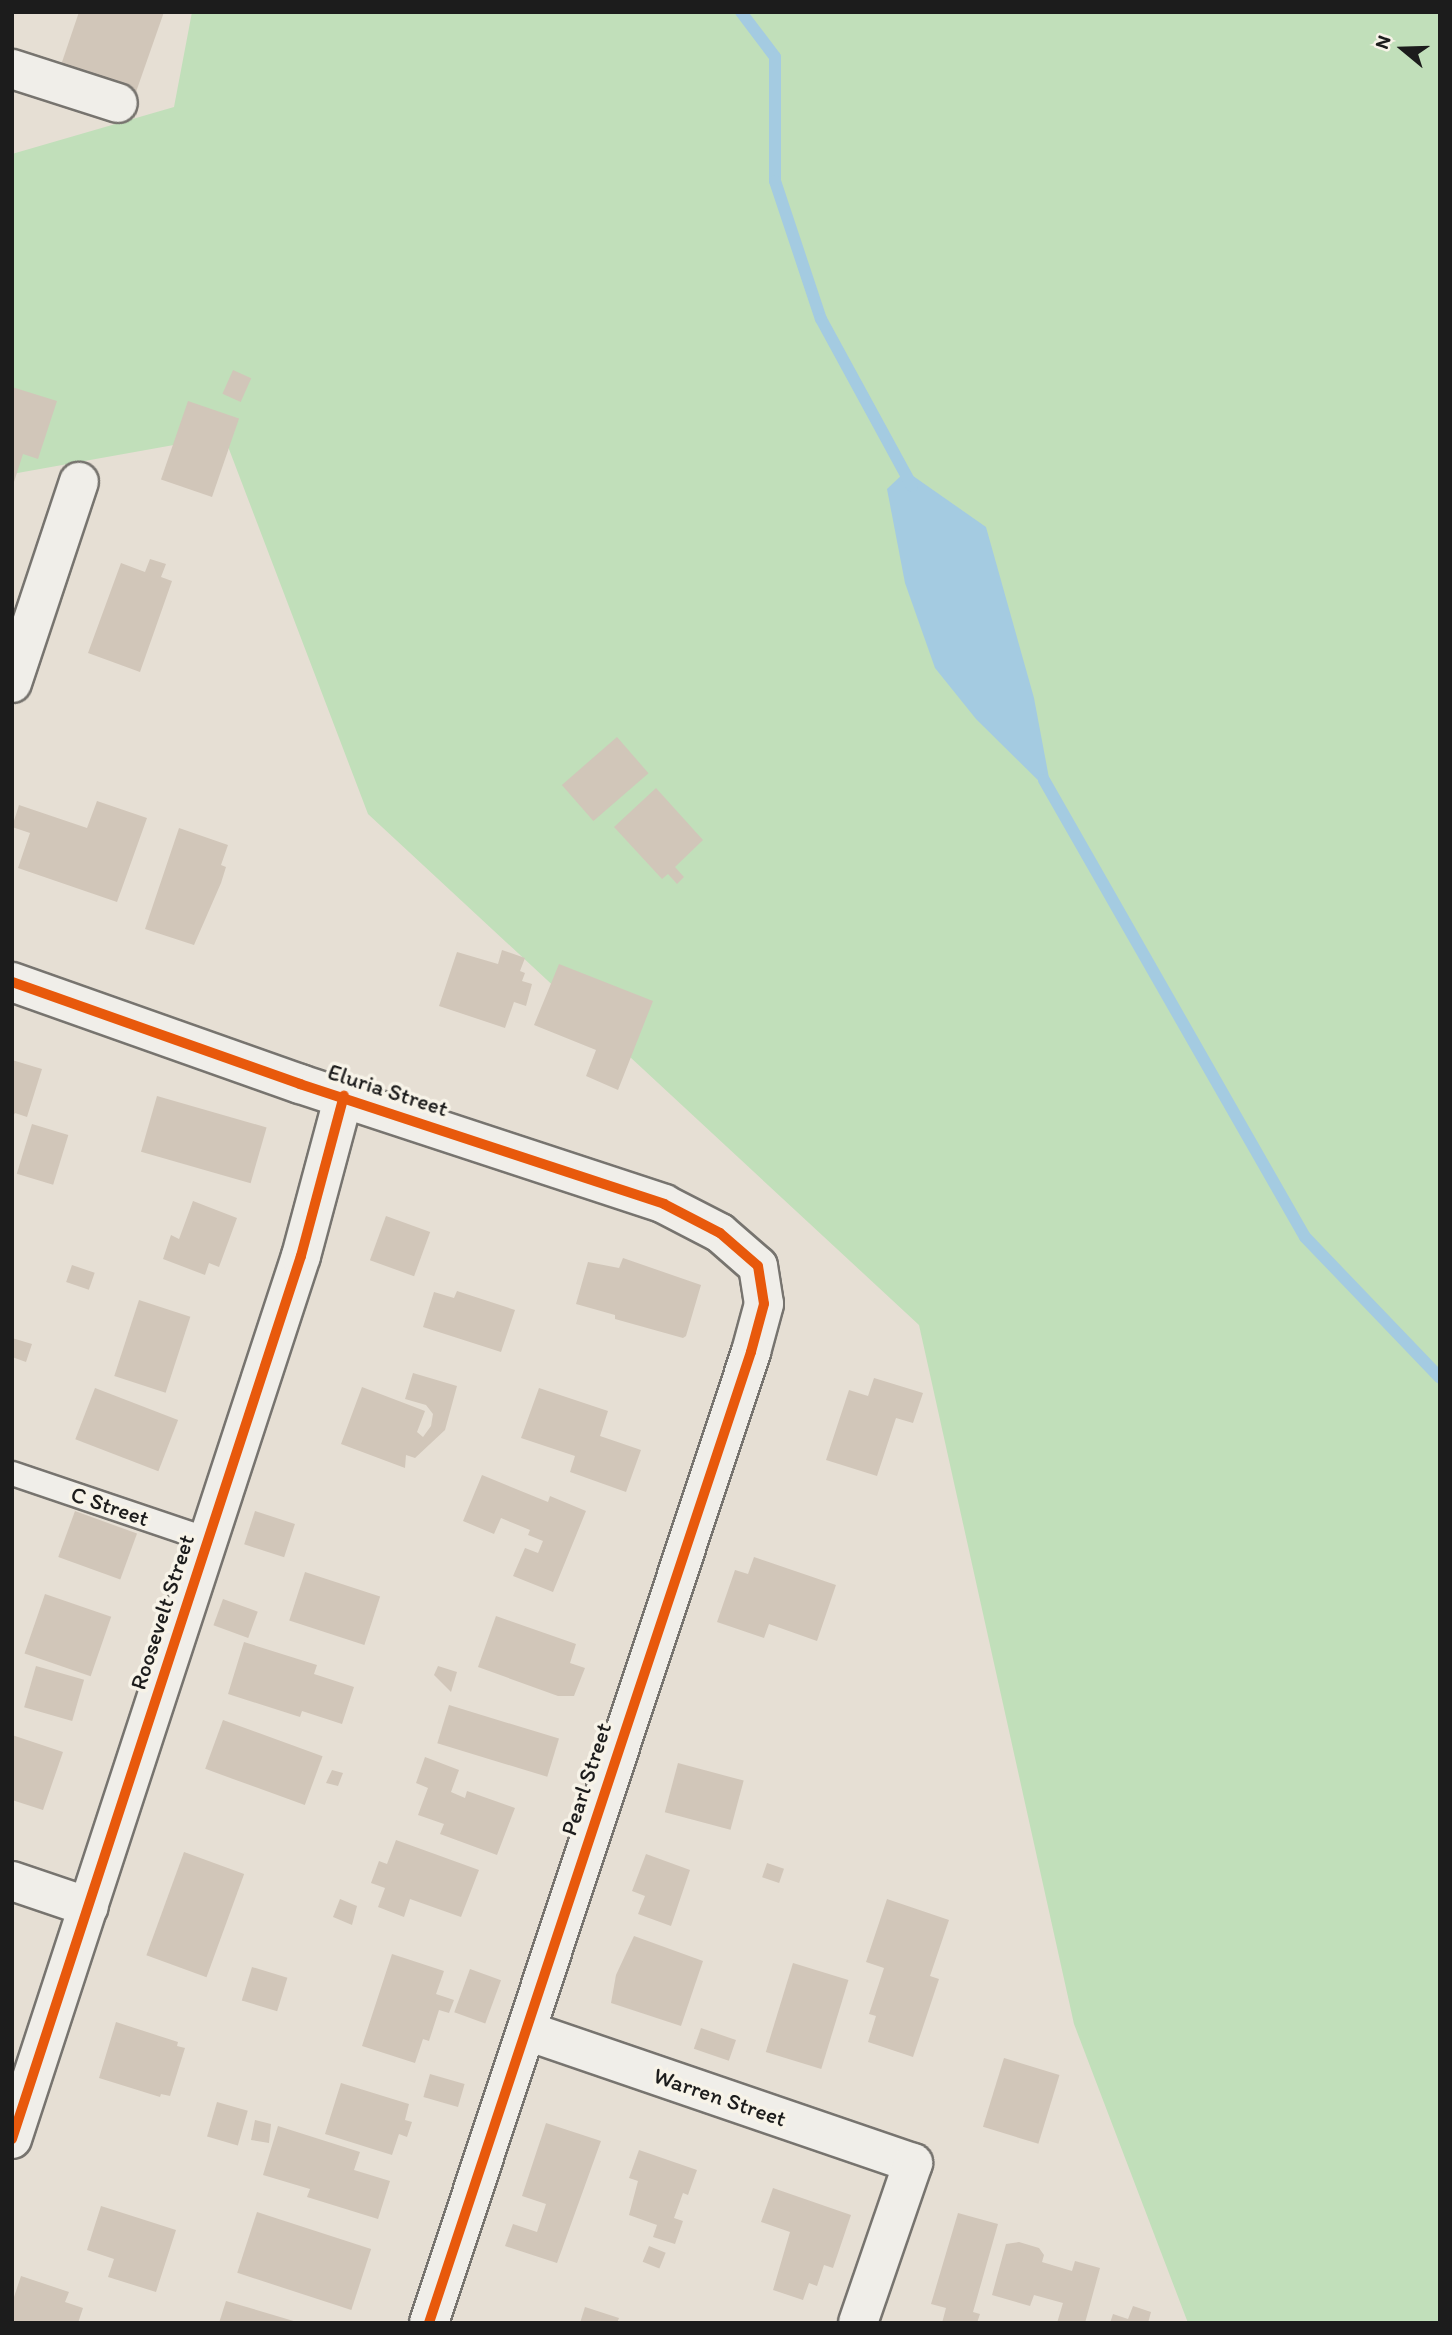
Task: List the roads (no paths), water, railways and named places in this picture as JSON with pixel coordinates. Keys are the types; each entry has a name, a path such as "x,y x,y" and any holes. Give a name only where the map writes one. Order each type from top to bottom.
{"street":[{"path":"12,69 118,103"},
{"path":"12,683 79,482"},
{"name":"Eluria Street","path":"12,982 664,1204 720,1233 744,1252"},
{"name":"Roosevelt Street","path":"12,2139 300,1256 344,1096"},
{"name":"Pearl Street","path":"429,2323 759,1327 764,1304 763,1285 758,1266 744,1252"},
{"path":"12,1881 89,1907"},
{"name":"Warren Street","path":"527,2032 913,2163 858,2323"}],"lane":[{"name":"C Street","path":"12,1473 207,1539"}],"water":[{"path":"906,471 986,527 1034,698 1052,794 976,719 935,668 905,583 887,489"}],"waterway":[{"path":"741,12 775,57 775,181 821,319 912,486"},
{"path":"1044,780 1305,1237 1440,1378"}]}
